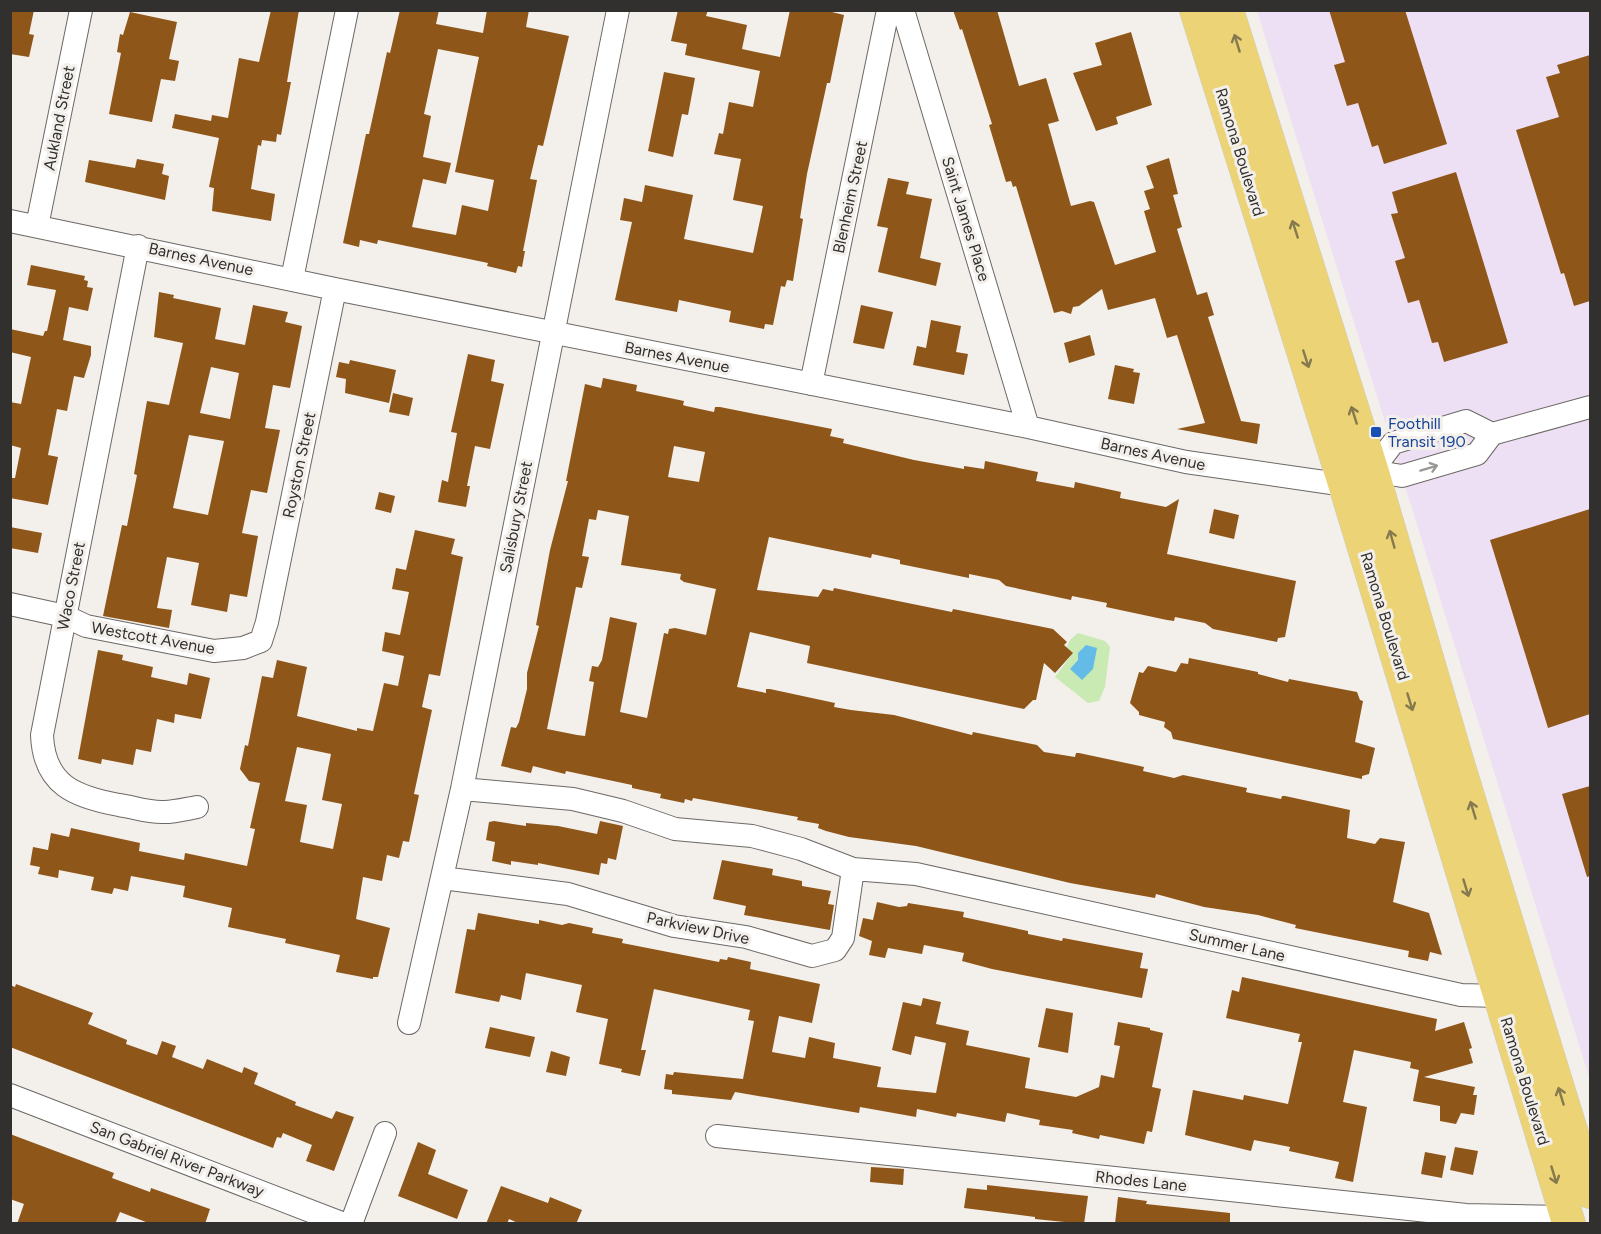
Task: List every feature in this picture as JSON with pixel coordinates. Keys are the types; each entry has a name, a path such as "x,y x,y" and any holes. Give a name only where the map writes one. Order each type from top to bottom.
{"main road":[{"name":"Ramona Boulevard","path":"1196,10 1463,778 1590,1192"},
{"name":"Ramona Boulevard","path":"1227,10 1359,478 1499,996 1568,1220"}],"street":[{"name":"Aukland Street","path":"37,226 81,10"},
{"path":"292,279 347,10"},
{"name":"Salisbury Street","path":"409,1023 462,789 618,10"},
{"name":"Blenheim Street","path":"811,384 888,10"},
{"name":"Saint James Place","path":"903,10 1028,427"},
{"name":"Barnes Avenue","path":"10,221 335,289 1028,427 1186,462 1359,478 1402,476 1477,454 1492,434"},
{"name":"Waco Street","path":"138,246 42,735 43,755 52,773 67,789 90,799 163,813 197,807"},
{"name":"Royston Street","path":"261,640 267,622 335,289"},
{"path":"1359,478 1393,443 1466,421 1492,434 1590,407"},
{"name":"Westcott Avenue","path":"10,604 65,615 86,626 214,651 243,648 261,640"},
{"path":"462,789 573,799 623,811 675,829 752,836 801,849 853,869"},
{"name":"Summer Lane","path":"853,869 916,874 1461,995 1499,996"},
{"name":"Parkview Drive","path":"442,878 568,894 674,926 746,937 812,956 835,950 843,938 853,869"},
{"name":"San Gabriel River Parkway","path":"10,1095 344,1224"},
{"path":"351,1224 385,1133"},
{"name":"Rhodes Lane","path":"717,1136 1466,1219 1568,1220"}],"shaded area":[{"path":"1257,11 1590,11 1590,1080"}],"green space":[{"path":"1078,633 1105,641 1110,647 1105,687 1099,701 1088,703 1055,677 1073,653 1067,647 1070,640"}],"water":[{"path":"1086,645 1097,648 1093,669 1082,680 1070,669 1078,660 1078,653"}],"building":[{"path":"10,10 34,10 29,34 34,35 29,57 10,54"},
{"path":"271,10 299,10 287,82 291,82 281,135 277,134 276,142 262,140 261,146 258,145 251,189 275,194 271,221 212,211 214,188 209,187 219,138 172,128 175,114 211,121 212,115 228,118 239,58 259,62"},
{"path":"400,10 439,10 436,24 483,33 487,10 529,10 526,27 569,36 543,146 538,145 530,179 537,180 522,267 518,266 516,273 487,266 488,263 378,240 377,244 360,240 359,247 343,243 366,134 369,134 387,52 390,53","holes":["438,49 479,57 455,172 494,180 488,211 462,205 456,235 412,227 423,179 446,184 451,163 423,157 431,116 424,114"]},
{"path":"678,10 708,10 706,16 747,25 742,49 780,57 790,10 824,10 844,15 807,174 800,218 803,219 793,281 787,280 785,287 781,286 773,325 765,324 764,329 729,322 731,311 679,300 677,312 615,300 632,222 620,220 624,198 642,202 645,185 693,195 684,239 753,253 763,206 733,200 741,159 714,154 719,133 723,134 729,102 753,107 760,71 685,55 687,44 671,41"},
{"path":"953,10 997,10 1019,86 1046,78 1059,121 1048,124 1071,206 1094,202 1115,265 1156,252 1144,211 1150,209 1144,191 1154,188 1146,166 1169,158 1178,194 1173,195 1182,227 1177,229 1197,295 1207,292 1214,315 1208,317 1241,421 1260,424 1257,444 1177,429 1205,423 1177,335 1167,338 1155,298 1108,310 1102,289 1079,306 1073,307 1071,314 1062,311 1054,313 1016,186 1013,187 1011,181 1006,182 989,125 992,124 962,29 960,30"},
{"path":"1329,10 1405,10 1447,144 1384,164 1378,145 1372,147 1358,103 1347,106 1334,65 1345,62"},
{"path":"130,12 177,22 169,59 179,61 175,81 161,79 152,122 109,114 121,53 117,52 120,34 123,35"},
{"path":"1131,32 1152,105 1116,117 1118,124 1096,131 1073,73 1102,65 1095,43"},
{"path":"1590,55 1590,301 1574,306 1564,273 1561,274 1516,130 1559,117 1546,77 1560,73 1557,65"},
{"path":"664,72 695,78 688,115 682,114 673,157 648,151"},
{"path":"137,159 164,164 162,174 169,176 165,200 85,182 89,160 135,168"},
{"path":"1456,172 1508,343 1444,362 1438,342 1432,343 1419,300 1408,303 1395,261 1405,258 1391,214 1398,213 1392,192"},
{"path":"888,178 909,182 906,194 932,199 920,258 941,263 936,286 878,272 888,228 877,226"},
{"path":"31,265 85,276 84,280 88,281 87,287 93,288 88,311 69,307 63,340 91,346 91,355 84,378 74,376 67,411 57,409 48,455 58,457 48,505 10,498 10,478 15,478 21,448 10,445 10,402 21,404 31,357 10,352 10,329 43,336 47,331 56,290 27,285"},
{"path":"159,292 174,295 173,298 221,308 215,339 245,345 253,305 288,312 285,322 302,326 290,388 273,385 265,428 280,430 267,493 251,490 242,533 258,536 247,597 230,594 227,612 191,605 199,563 167,557 157,608 172,610 169,628 103,616 122,525 127,526 137,475 134,474 147,401 169,405 183,343 154,337","holes":["211,367 239,373 230,419 200,413","189,435 224,441 208,515 173,508"]},
{"path":"861,305 893,312 884,349 853,343"},
{"path":"931,320 961,326 956,352 968,354 964,375 913,365 917,346 926,348"},
{"path":"1090,335 1095,355 1069,363 1064,343"},
{"path":"468,354 495,360 491,381 504,384 490,449 475,446 467,486 470,486 466,507 438,502 442,480 448,482 457,433 451,432"},
{"path":"350,360 396,370 389,403 345,393 346,379 336,377 339,362 349,364"},
{"path":"1115,365 1134,369 1133,372 1140,373 1134,404 1108,399"},
{"path":"603,378 637,385 636,391 684,401 683,405 686,406 714,412 715,407 720,407 832,429 830,436 844,439 843,443 914,460 964,469 964,466 984,469 985,461 1038,472 1036,481 1074,488 1075,482 1121,492 1120,498 1166,507 1179,499 1167,554 1296,581 1285,637 1278,638 1277,642 1213,629 1205,623 1175,617 1174,621 1167,620 1106,607 1107,603 1072,596 1071,600 1006,586 999,580 969,574 969,578 900,564 900,560 872,554 871,558 769,537 757,590 818,597 823,589 833,591 834,588 952,612 953,609 1053,629 1067,642 1064,645 1073,653 1055,673 1044,663 1036,700 1024,709 807,663 810,646 750,632 737,687 766,693 766,689 770,689 835,703 834,707 894,715 972,735 973,732 1037,745 1044,752 1075,757 1076,753 1079,753 1144,767 1143,771 1174,778 1183,775 1247,788 1246,792 1250,793 1281,799 1285,796 1350,810 1347,838 1375,844 1380,838 1405,842 1393,902 1429,913 1442,955 1430,952 1428,961 1408,957 1409,951 1295,928 1296,925 1258,915 1204,907 1156,894 1155,898 1070,883 916,846 849,837 818,828 819,824 797,820 798,817 693,798 692,801 685,799 684,803 660,798 661,794 632,788 632,785 566,771 565,774 533,766 531,773 501,766 511,727 516,728 519,722 527,689 527,673 539,626 536,625 550,550 568,481 566,481 585,384 601,388","holes":["674,446 705,452 699,482 668,477","598,510 629,516 621,565 681,574 680,579 684,582 716,589 706,635 675,628 669,629 668,634 664,633 647,718 620,712 637,623 610,617 602,660 598,667 592,666 589,681 594,682 585,736 547,729 576,587 582,588 589,557 582,556 589,519 596,520"]},
{"path":"393,393 413,398 409,416 389,412"},
{"path":"379,492 395,496 391,513 375,509"},
{"path":"1214,509 1239,515 1234,539 1209,533"},
{"path":"1590,509 1590,714 1548,728 1490,540"},
{"path":"10,527 42,533 38,553 10,548"},
{"path":"415,530 455,539 451,554 463,557 440,676 429,674 422,707 432,710 414,794 419,795 409,842 403,841 399,858 387,855 382,881 363,877 356,919 390,928 378,977 373,977 373,979 336,972 340,955 285,943 286,939 228,927 232,908 183,897 185,886 131,876 128,891 114,888 112,894 91,890 94,877 59,870 58,878 38,874 40,867 30,865 33,847 48,850 51,833 69,837 71,828 140,843 139,851 184,860 185,853 247,866 255,829 250,828 260,783 249,781 240,769 245,745 248,746 262,676 273,678 277,660 307,667 297,716 357,731 357,728 373,731 384,683 398,686 404,656 382,651 385,632 400,635 409,592 392,589 396,568 406,570","holes":["297,747 331,754 322,800 342,804 333,849 300,842 307,805 285,801"]},
{"path":"98,650 123,655 122,660 153,667 151,677 187,685 189,673 210,678 201,719 175,714 174,723 157,719 151,752 136,749 133,765 102,759 101,764 78,759"},
{"path":"1189,658 1258,672 1258,674 1288,682 1289,679 1357,692 1360,700 1363,701 1355,742 1375,748 1369,774 1362,776 1362,779 1173,739 1171,732 1164,727 1165,722 1139,715 1130,703 1139,672 1143,673 1148,666 1176,672 1181,663 1188,664"},
{"path":"1590,786 1590,876 1587,877 1562,794"},
{"path":"600,821 623,826 616,860 608,858 607,864 601,863 599,875 538,863 538,865 511,861 511,865 492,861 495,842 486,840 489,822 526,826 526,823 558,826 597,834"},
{"path":"722,860 773,869 772,875 802,881 802,886 831,891 828,904 834,905 830,930 744,915 746,906 713,899"},
{"path":"877,902 899,907 907,906 908,903 964,912 963,917 1028,931 1028,934 1143,953 1140,968 1148,969 1142,998 992,969 962,961 964,953 924,945 922,954 888,948 885,958 869,955 872,941 859,936 863,918 873,920"},
{"path":"478,913 539,924 539,920 562,925 569,923 593,928 592,933 623,939 622,943 719,962 720,959 727,960 728,957 751,962 750,969 820,984 812,1023 779,1016 772,1052 805,1058 809,1037 835,1043 833,1058 881,1067 877,1087 936,1093 946,1043 915,1036 911,1055 892,1050 903,1002 921,1006 923,998 941,1002 936,1024 969,1031 966,1045 1030,1058 1025,1088 1076,1097 1099,1087 1101,1075 1114,1078 1120,1046 1114,1045 1118,1022 1150,1028 1150,1030 1163,1033 1152,1087 1161,1089 1152,1132 1147,1131 1144,1144 1100,1135 1099,1139 1072,1133 1073,1130 1039,1125 1040,1120 1007,1113 1005,1122 957,1113 956,1117 917,1109 916,1117 860,1107 859,1113 735,1092 731,1100 672,1094 672,1090 664,1089 666,1074 673,1075 674,1072 743,1079 754,1021 748,1020 750,1010 654,989 641,1050 646,1050 640,1076 621,1072 622,1069 599,1064 608,1019 576,1012 582,985 526,973 521,1000 501,995 499,1002 455,993 467,929 475,930"},
{"path":"1242,977 1437,1019 1435,1031 1464,1022 1472,1048 1469,1049 1473,1063 1424,1077 1475,1087 1473,1095 1477,1095 1474,1115 1461,1113 1456,1124 1440,1121 1440,1106 1413,1101 1419,1070 1410,1068 1411,1062 1354,1050 1343,1102 1367,1107 1353,1182 1335,1178 1339,1162 1289,1151 1290,1147 1254,1140 1251,1151 1185,1135 1193,1090 1243,1100 1244,1095 1288,1104 1302,1042 1298,1042 1300,1034 1226,1018 1232,990 1239,992"},
{"path":"16,984 93,1013 88,1024 127,1040 126,1044 157,1055 162,1041 176,1046 172,1057 203,1069 207,1059 242,1073 244,1067 258,1073 254,1084 296,1102 295,1105 332,1119 336,1111 354,1117 334,1171 306,1161 312,1145 283,1133 281,1138 277,1137 273,1148 10,1047 10,985 15,987"},
{"path":"1046,1008 1073,1013 1068,1053 1038,1047"},
{"path":"490,1027 535,1037 530,1057 485,1048"},
{"path":"551,1051 570,1057 566,1076 546,1072"},
{"path":"10,1134 114,1173 112,1178 150,1192 151,1188 210,1209 205,1224 151,1224 120,1212 115,1224 17,1224 24,1204 10,1199"},
{"path":"418,1142 436,1150 428,1174 468,1190 457,1219 398,1196"},
{"path":"1455,1147 1478,1151 1473,1175 1450,1170"},
{"path":"1425,1152 1446,1156 1442,1178 1421,1174"},
{"path":"871,1167 904,1169 903,1185 870,1182"},
{"path":"987,1185 1088,1196 1084,1224 964,1208 967,1188 987,1190"},
{"path":"501,1186 548,1203 550,1197 582,1210 576,1224 520,1224 509,1219 507,1224 486,1224"},
{"path":"1118,1197 1147,1201 1146,1204 1230,1213 1230,1224 1115,1224"}],"place":[{"name":"Foothill Transit 190","path":"1376,432"}]}
